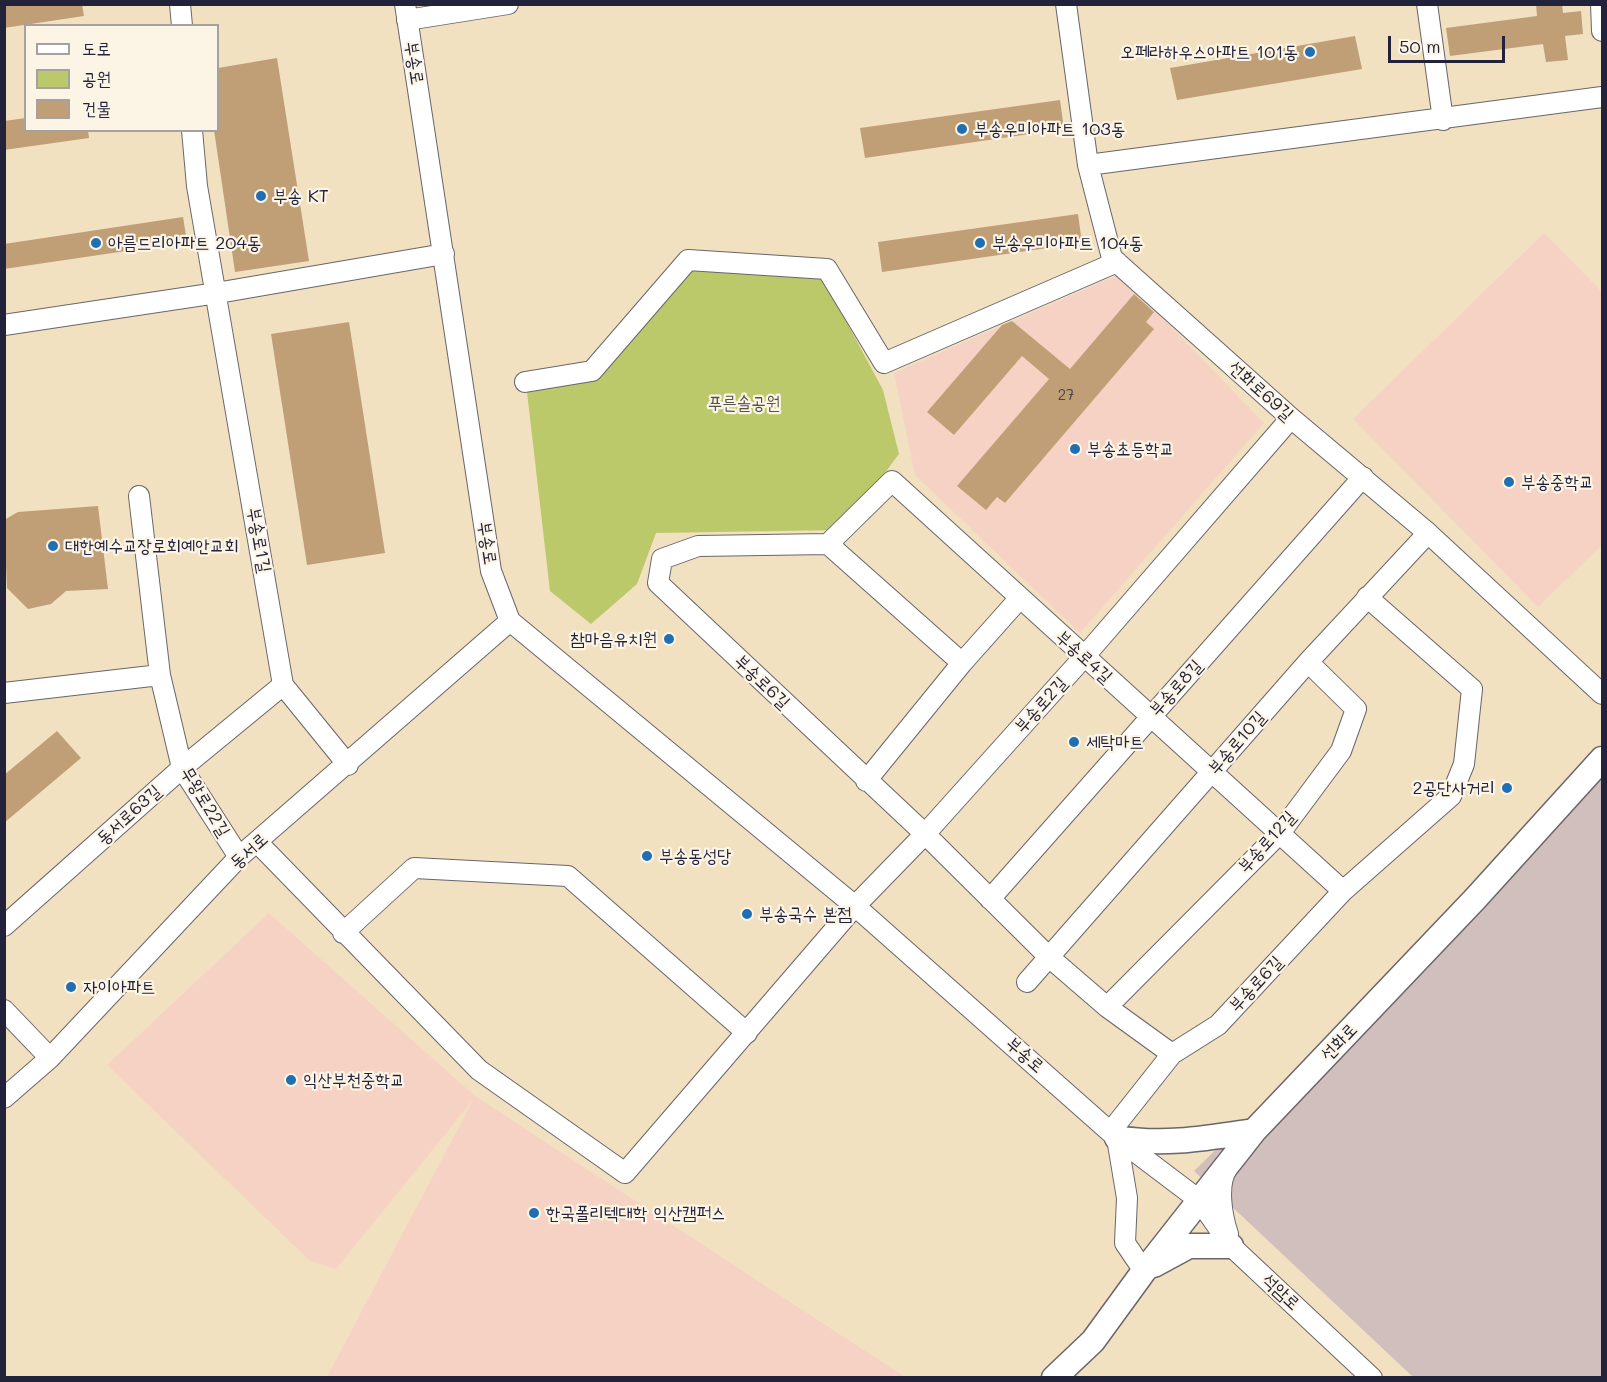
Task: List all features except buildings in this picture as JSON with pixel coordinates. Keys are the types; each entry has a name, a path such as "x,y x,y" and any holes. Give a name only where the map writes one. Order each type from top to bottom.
{"main road":[{"name":"선화로","path":"1054,1377 1094,1341 1144,1271 1254,1131 1475,899 1602,759"},
{"path":"1114,1135 1152,1143 1178,1143 1254,1131"},
{"path":"1144,1271 1189,1246 1231,1246"},
{"name":"선화로","path":"1079,1377 1094,1341"}],"street":[{"path":"180,4 182,24"},
{"name":"부송로","path":"508,4 406,12 491,570 510,621 855,906 1114,1135 1199,1200"},
{"name":"선화로69길","path":"1066,4 1088,165 1112,258 1291,418 1428,533 1602,694"},
{"path":"1427,4 1443,120"},
{"path":"1601,4 1602,31"},
{"path":"1088,165 1443,120 1602,97 1602,80"},
{"name":"부송로1길","path":"192,132 197,186 283,685 348,765"},
{"path":"4,325 217,293 444,254"},
{"path":"525,382 592,370 688,260 827,269 884,363 1117,262"},
{"name":"부송로2길","path":"855,906 925,834 1083,658 1291,418"},
{"name":"부송로8길","path":"990,899 1363,477"},
{"name":"부송로4길","path":"828,544 892,481 1083,658 1151,716 1343,891"},
{"name":"무왕로22길","path":"139,496 160,675 182,768 239,857"},
{"name":"부송로10길","path":"1027,982 1308,662 1428,533"},
{"path":"828,544 962,663"},
{"name":"부송로6길","path":"828,544 698,546 662,559 658,583 925,834 1049,957 1107,1007 1172,1054 1218,1025 1343,891 1452,796 1464,764 1472,689 1367,597"},
{"path":"866,781 962,663 1019,599"},
{"name":"동서로","path":"4,1098 50,1058 239,857 348,765 510,621"},
{"name":"부송로12길","path":"1107,1007 1280,832 1341,751 1356,709 1308,662"},
{"path":"4,693 160,675"},
{"name":"동서로63길","path":"4,926 182,768 283,685"},
{"path":"257,842 343,933 479,1070 625,1173 855,906"},
{"path":"343,933 414,868 568,876 747,1033"},
{"path":"4,1010 50,1058"},
{"path":"1144,1271 1125,1243 1127,1198 1114,1135 1172,1054"},
{"path":"1231,1246 1223,1210 1225,1172 1254,1131"},
{"name":"석암로","path":"1199,1200 1231,1246 1372,1377"}],"shaded area":[{"name":"부송중학교","path":"1544,233 1602,292 1602,545 1538,607 1353,419"},
{"name":"부송초등학교","path":"1120,274 1264,423 1080,633 915,475 894,373"},
{"path":"1602,772 1602,1377 1413,1377 1194,1171"},
{"path":"269,913 475,1096 905,1377 327,1377 473,1100 336,1269 310,1261 107,1065"}],"green space":[{"name":"푸른솔공원","path":"692,267 822,276 883,390 899,454 842,530 656,533 637,584 591,624 550,591 527,392 596,380"}],"place":[{"name":"오페라하우스아파트 101동","path":"1310,52"},
{"name":"부송우미아파트 103동","path":"962,129"},
{"name":"부송 KT","path":"261,196"},
{"name":"아름드리아파트 204동","path":"96,243"},
{"name":"부송우미아파트 104동","path":"980,243"},
{"name":"부송초등학교","path":"1075,449"},
{"name":"부송중학교","path":"1509,482"},
{"name":"대한예수교장로회예안교회","path":"53,546"},
{"name":"참마음유치원","path":"669,639"},
{"name":"세탁마트","path":"1074,742"},
{"name":"2공단사거리","path":"1507,788"},
{"name":"부송동성당","path":"647,856"},
{"name":"부송국수 본점","path":"747,914"},
{"name":"자이아파트","path":"71,987"},
{"name":"익산부천중학교","path":"291,1080"},
{"name":"한국폴리텍대학 익산캠퍼스","path":"534,1213"}]}
